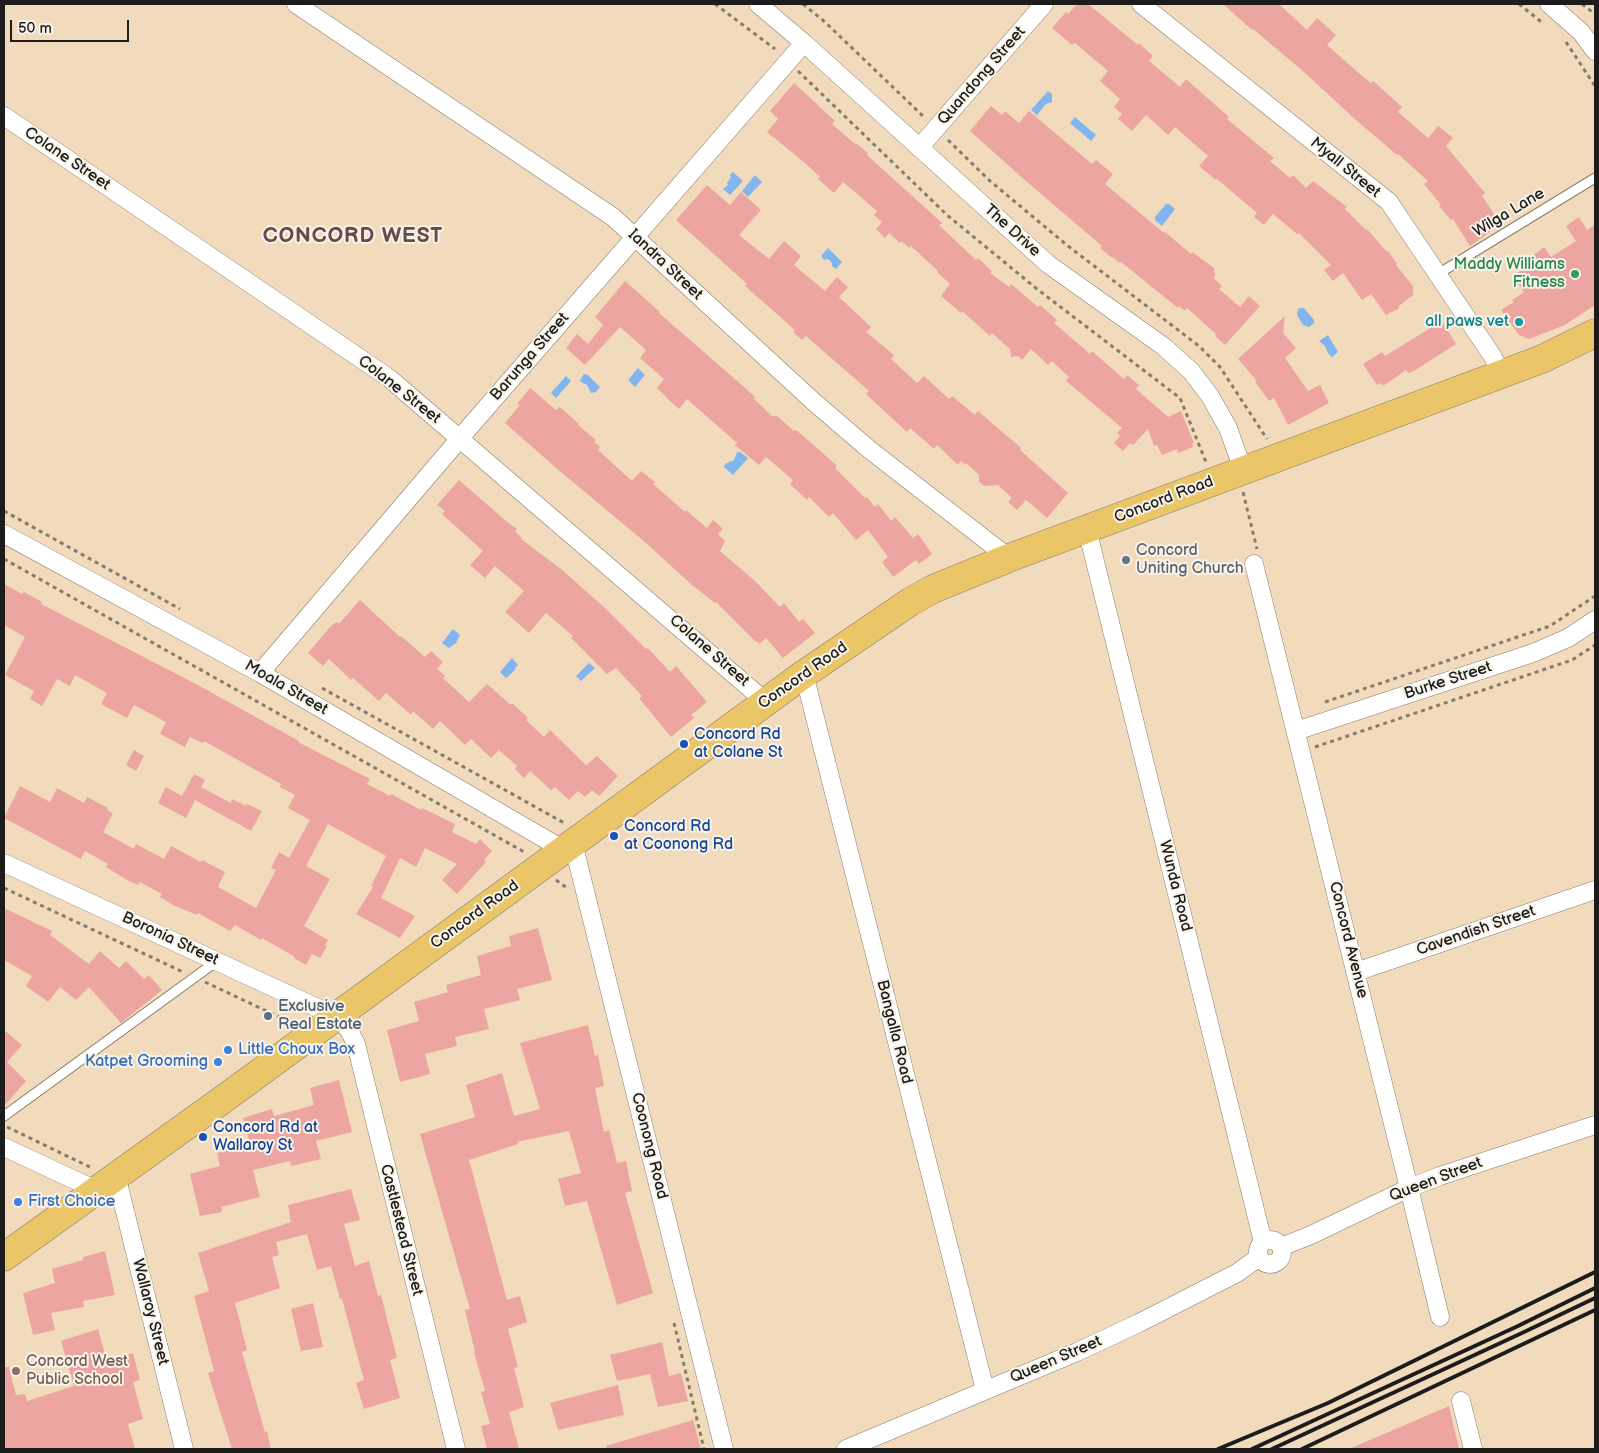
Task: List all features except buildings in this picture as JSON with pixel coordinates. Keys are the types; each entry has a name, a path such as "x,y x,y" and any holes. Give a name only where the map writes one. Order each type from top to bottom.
{"main road":[{"name":"Concord Road","path":"4,1257 101,1178 229,1095 568,839 910,602 942,586 1009,558 1087,529 1243,481 1501,374 1542,359 1595,333"}],"street":[{"name":"Iandra Street","path":"296,4 613,217 814,402 870,450 1009,558"},
{"name":"The Drive","path":"758,4 804,43 1048,264 1163,346 1191,371 1210,396 1228,428 1243,481"},
{"name":"Quandong Street","path":"919,148 1044,4"},
{"name":"Myall Street","path":"1141,4 1388,202 1493,357 1501,374"},
{"path":"1549,4 1582,32 1595,51"},
{"name":"Barunga Street","path":"260,673 634,236 804,43"},
{"name":"Colane Street","path":"4,116 389,378 766,702"},
{"name":"Wunda Road","path":"1087,529 1261,1250"},
{"name":"Moala Street","path":"4,534 568,839"},
{"name":"Concord Avenue","path":"1254,564 1440,1317"},
{"name":"Burke Street","path":"1296,731 1533,653 1568,638 1595,620"},
{"name":"Bangalla Road","path":"804,674 985,1390"},
{"name":"Coonong Road","path":"568,839 724,1449"},
{"name":"Boronia Street","path":"4,863 335,1016"},
{"name":"Cavendish Street","path":"1356,972 1595,890"},
{"name":"Castlestead Street","path":"335,1016 349,1030 356,1044 456,1449"},
{"name":"Queen Street","path":"846,1449 1077,1352 1139,1323 1236,1273 1273,1240 1281,1247 1311,1235 1409,1188 1595,1125"},
{"path":"4,1147 101,1178"},
{"name":"Wallaroy Street","path":"101,1178 122,1197 184,1449"},
{"path":"1461,1401 1473,1449"}],"lane":[{"name":"Wilga Lane","path":"1438,274 1595,178"},
{"path":"4,1116 217,961"}],"path":[{"path":"715,4 775,49"},
{"path":"803,4 825,22 928,122"},
{"path":"1519,4 1549,28"},
{"path":"1582,4 1595,14"},
{"path":"1564,40 1595,86"},
{"path":"795,68 947,215 1036,289 1180,398 1206,462"},
{"path":"947,140 990,181 1068,246 1199,346 1220,367 1268,441"},
{"path":"1243,481 1258,551 1254,564"},
{"path":"4,511 183,611"},
{"path":"4,559 526,853"},
{"path":"1319,704 1550,626 1595,596"},
{"path":"1308,750 1572,660 1595,645"},
{"path":"315,684 568,839"},
{"path":"4,888 290,1022"},
{"path":"4,1125 101,1178"}],"water":[{"path":"1048,91 1052,94 1052,102 1046,104 1037,115 1031,110"},
{"path":"1075,117 1096,135 1091,141 1070,123"},
{"path":"733,172 743,181 730,195 723,189 728,185 730,175"},
{"path":"755,175 762,182 748,197 742,191"},
{"path":"1166,204 1175,209 1162,226 1155,220 1155,217"},
{"path":"828,248 842,262 836,269 828,259 824,260 821,256"},
{"path":"1304,308 1314,320 1314,323 1309,327 1303,325 1297,315 1298,309"},
{"path":"1328,335 1338,352 1332,357 1325,346 1319,341"},
{"path":"638,368 645,375 635,387 628,380"},
{"path":"584,374 588,375 600,387 596,392 591,393 587,385 581,382 580,380"},
{"path":"566,376 571,381 556,398 551,393"},
{"path":"737,452 748,458 733,475 724,467 725,464 734,460"},
{"path":"453,629 460,635 456,643 449,648 442,643"},
{"path":"512,658 518,665 506,678 500,672"},
{"path":"589,663 595,668 581,681 576,676"}],"railway":[{"path":"1218,1449 1328,1403 1595,1272"},
{"path":"1252,1449 1518,1326 1595,1288"},
{"path":"1272,1449 1595,1298"},
{"path":"1302,1449 1595,1310"}],"place":[{"name":"Maddy Williams Fitness","path":"1575,274"},
{"name":"all paws vet","path":"1519,322"},
{"name":"Concord Uniting Church","path":"1126,560"},
{"name":"Concord Rd at Colane St","path":"684,744"},
{"name":"Concord Rd at Coonong Rd","path":"614,836"},
{"name":"Exclusive Real Estate","path":"268,1016"},
{"name":"Little Choux Box","path":"228,1050"},
{"name":"Katpet Grooming","path":"218,1062"},
{"name":"Concord Rd at Wallaroy St","path":"203,1137"},
{"name":"First Choice","path":"18,1202"},
{"name":"Concord West Public School","path":"16,1371"}],"district":[{"name":"CONCORD WEST","path":"353,237"}]}
